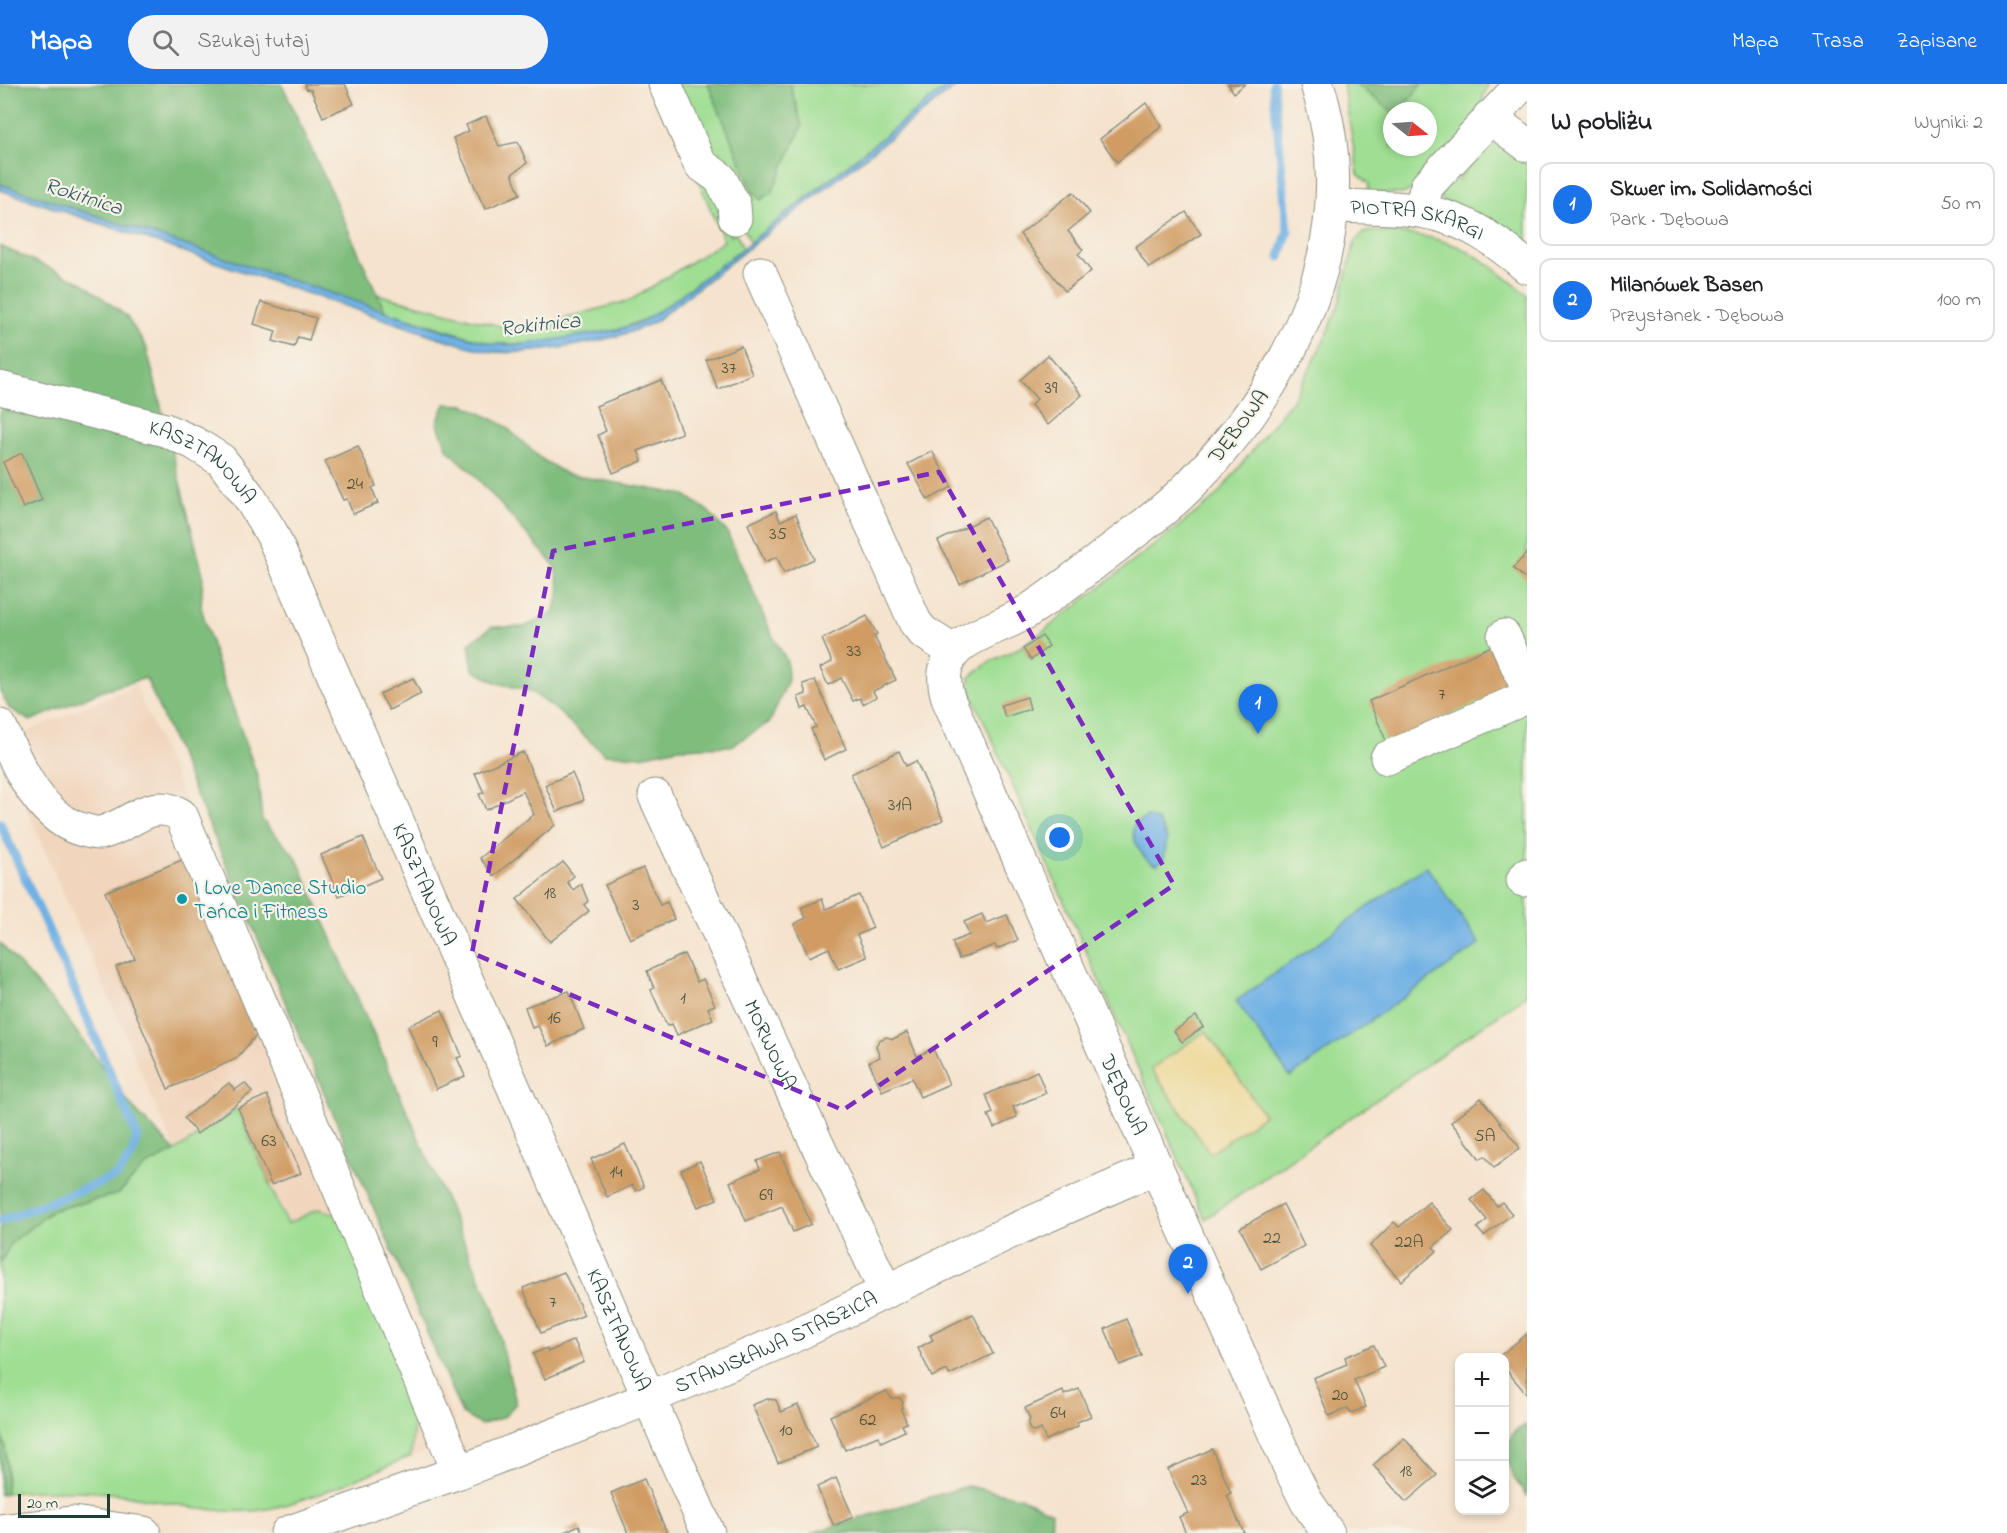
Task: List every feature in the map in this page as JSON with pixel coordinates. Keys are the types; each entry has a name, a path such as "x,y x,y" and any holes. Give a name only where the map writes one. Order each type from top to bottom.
{"street":[{"path":"664,84 700,164 720,178 734,205 735,218"},
{"name":"DĘBOWA","path":"1317,84 1329,129 1332,157 1332,206 1328,244 1318,286 1296,342 1259,400 1192,484 1165,509 1030,610 1002,626 973,637 953,651 946,663 944,680 949,701 1290,1468 1307,1502 1328,1533"},
{"path":"1420,210 1427,186 1522,84"},
{"path":"1489,117 1527,145"},
{"name":"PIOTRA SKARGI","path":"1332,206 1420,210 1449,217 1478,229 1527,267"},
{"path":"760,273 915,622 923,632 953,651"},
{"name":"KASZTANOWA","path":"0,388 165,430 220,460 248,495 277,545 708,1533"},
{"path":"1504,636 1527,687"},
{"path":"1387,758 1527,697"},
{"path":"0,726 36,793 56,819 79,830 99,834 153,809 169,808 181,815 459,1472"},
{"name":"MORWOWA","path":"655,796 886,1292"},
{"name":"STANISŁAWA STASZICA","path":"287,1533 459,1472 649,1398 789,1338 1008,1233 1155,1168"},
{"path":"2,1531 74,1523 144,1533"}],"highlighted area":[{"path":"939,472 1174,885 843,1110 472,953 553,551"}],"shaded area":[{"path":"135,685 458,1431 424,1452 391,1465 237,1110 175,1151 0,747 0,744"}],"green space":[{"path":"0,84 282,84 385,311 0,184"},
{"path":"675,84 950,84 750,242"},
{"path":"708,84 790,84 802,126 772,192 761,200 753,192"},
{"path":"1343,84 1488,84 1473,127 1418,187 1402,194 1368,192 1369,184 1358,174"},
{"path":"1356,84 1422,84 1407,102 1383,102 1383,105"},
{"path":"1493,138 1527,156 1527,249 1441,199 1438,186 1449,174 1458,181 1484,145"},
{"path":"696,175 730,210 729,236 736,233 743,248 651,317 617,330 533,344 493,344 385,311 376,294 519,331 631,300 724,241"},
{"path":"1371,231 1421,236 1456,246 1488,264 1527,295 1527,995 1205,1219 971,692 970,677 989,662 1021,647 1045,630 1215,498 1292,400 1328,332 1339,304 1355,242 1363,233"},
{"path":"0,246 83,283 126,316 146,346 203,575 201,607 217,663 258,778 262,820 296,857 493,1308 516,1403 504,1417 481,1425 462,1414 146,678 103,690 30,721 9,708 0,691"},
{"path":"445,404 465,405 504,425 540,458 566,474 685,495 708,511 727,532 772,635 787,661 788,680 770,722 731,746 679,748 641,756 604,754 554,708 530,691 497,683 473,670 469,644 491,627 524,627 554,613 560,591 555,566 471,471 448,450 437,422"},
{"path":"0,943 61,1011 133,1108 175,1151 144,1167 118,1194 53,1210 11,1243 0,1264"},
{"path":"237,1109 287,1224 318,1209 340,1215 416,1395 411,1456 310,1497 268,1509 251,1511 219,1511 94,1492 6,1493 6,1452 0,1428 0,1264 11,1243 53,1210 118,1194 144,1167 175,1151"},
{"path":"1527,1424 1527,1496 1513,1477 1509,1465 1509,1442 1514,1432"},
{"path":"0,1428 6,1452 7,1469 6,1493 0,1495"},
{"path":"967,1486 1020,1497 1052,1512 1051,1533 811,1533"}],"sand":[{"path":"1206,1031 1264,1115 1210,1153 1151,1069"}],"water":[{"path":"950,84 959,84 654,322 598,341 553,349 511,352 480,350 0,190 0,184 443,330 493,344 519,345 617,330 639,323 665,307 743,248"},
{"path":"1147,817 1158,821 1167,839 1164,858 1157,865 1147,859 1139,849 1134,836 1134,824"},
{"path":"1426,866 1480,944 1290,1077 1236,1001"}],"building":[{"path":"305,84 345,84 354,104 323,117 311,90 306,89"},
{"path":"1228,84 1245,84 1234,93"},
{"path":"1146,103 1162,126 1117,162 1100,139"},
{"path":"486,116 499,146 518,142 527,163 512,174 520,194 485,209 453,138 469,131 466,125"},
{"path":"1073,192 1090,213 1068,231 1083,250 1078,254 1091,271 1065,291 1020,234"},
{"path":"1186,212 1201,234 1149,268 1135,247"},
{"path":"261,302 316,318 309,340 298,337 294,347 273,341 276,331 254,324"},
{"path":"741,346 752,374 718,389 706,360"},
{"path":"1048,355 1082,395 1048,425 1031,405 1037,399 1020,380"},
{"path":"661,380 682,433 638,451 642,461 613,473 598,435 606,431 596,406"},
{"path":"358,446 376,486 372,488 378,503 353,514 347,499 343,500 325,461"},
{"path":"932,451 952,487 928,500 908,464"},
{"path":"22,453 42,500 23,508 3,462"},
{"path":"776,511 780,521 796,514 814,559 784,573 777,557 765,562 748,524"},
{"path":"986,517 1008,560 960,584 938,541"},
{"path":"1527,553 1527,580 1513,568"},
{"path":"867,616 877,634 874,636 896,680 873,691 876,697 863,704 860,698 853,701 841,678 828,685 820,668 832,662 822,639"},
{"path":"1042,636 1049,646 1031,660 1023,649"},
{"path":"1496,644 1515,686 1387,743 1369,701"},
{"path":"413,678 421,694 389,710 380,694"},
{"path":"815,680 846,749 824,760 811,729 816,727 807,707 802,709 798,697 806,694 803,684"},
{"path":"1027,697 1030,709 1005,717 1001,705"},
{"path":"899,751 906,766 916,761 943,820 884,847 851,774"},
{"path":"523,752 555,825 494,876 480,858 534,814 523,791 486,810 479,794 484,793 475,773"},
{"path":"572,773 584,800 557,812 545,785"},
{"path":"363,837 381,878 339,896 321,855"},
{"path":"189,857 248,1005 245,1009 256,1035 236,1059 168,1089 116,967 135,959 105,892"},
{"path":"563,862 574,876 567,882 573,890 581,884 588,901 584,905 589,911 550,942 517,899"},
{"path":"643,868 660,905 667,902 674,919 630,939 605,885"},
{"path":"859,895 873,928 857,935 867,957 838,969 829,948 809,957 794,924 806,918 801,908 822,899 826,909"},
{"path":"982,914 986,923 1007,915 1018,940 997,949 995,945 959,959 952,942 969,935 964,922"},
{"path":"684,954 697,982 703,979 715,1005 708,1008 713,1019 677,1035 672,1024 667,1026 651,990 654,988 647,971"},
{"path":"569,991 584,1029 548,1046 538,1026 532,1028 525,1007"},
{"path":"442,1010 462,1056 457,1058 465,1076 436,1089 408,1026"},
{"path":"1196,1016 1203,1027 1182,1042 1174,1031"},
{"path":"907,1032 917,1056 933,1049 949,1084 920,1097 912,1078 882,1091 869,1062 880,1057 876,1046 879,1040 887,1037 893,1039"},
{"path":"1037,1071 1046,1093 1013,1107 1017,1117 994,1128 988,1115 993,1113 986,1095"},
{"path":"229,1083 235,1090 245,1083 252,1092 197,1134 184,1118"},
{"path":"267,1095 301,1173 271,1185 238,1108"},
{"path":"1481,1098 1520,1148 1494,1168 1485,1156 1480,1159 1451,1122"},
{"path":"625,1144 644,1187 636,1191 633,1185 607,1197 591,1159"},
{"path":"780,1152 811,1224 793,1232 782,1206 746,1221 730,1182 760,1169 757,1161"},
{"path":"700,1161 717,1199 698,1207 681,1170"},
{"path":"1484,1190 1497,1206 1502,1202 1512,1214 1484,1236 1477,1228 1487,1220 1471,1200"},
{"path":"1429,1202 1453,1230 1433,1247 1437,1251 1401,1281 1370,1246 1394,1222 1399,1227"},
{"path":"1283,1204 1304,1246 1261,1269 1240,1228"},
{"path":"564,1272 584,1315 541,1333 523,1288"},
{"path":"973,1314 993,1354 949,1375 947,1370 932,1377 918,1348 933,1340 930,1335"},
{"path":"1126,1319 1142,1356 1120,1365 1105,1329"},
{"path":"1527,1334 1527,1395 1509,1373 1509,1353 1503,1353"},
{"path":"574,1340 584,1362 545,1379 533,1354 547,1348 548,1352"},
{"path":"1374,1345 1384,1367 1354,1380 1366,1407 1351,1413 1348,1408 1329,1416 1313,1378 1347,1364 1345,1357"},
{"path":"1079,1389 1091,1416 1077,1422 1078,1426 1046,1440 1041,1429 1036,1432 1030,1430 1028,1424 1030,1419 1025,1408 1063,1391 1064,1395"},
{"path":"887,1391 891,1398 900,1398 903,1403 901,1410 907,1423 902,1425 905,1431 881,1442 878,1436 845,1450 830,1416"},
{"path":"767,1399 776,1400 781,1412 798,1405 817,1447 778,1463 752,1405"},
{"path":"1404,1438 1437,1475 1406,1502 1373,1465"},
{"path":"1212,1449 1231,1493 1227,1495 1244,1533 1186,1533 1179,1517 1188,1513 1168,1469"},
{"path":"836,1478 853,1517 834,1526 817,1487"},
{"path":"644,1479 667,1533 628,1533 611,1493"},
{"path":"579,1525 583,1533 562,1533"}],"waterway":[{"path":"1273,84 1288,230 1280,257"},
{"path":"0,823 65,967 137,1136 133,1153 117,1176 0,1221"}],"place":[{"name":"Skwer im. Solidarności","path":"1258,734"},
{"name":"I Love Dance Studio Tańca i Fitness","path":"182,899"},
{"name":"Milanówek Basen","path":"1188,1294"}],"water label":[{"name":"Rokitnica","path":"84,195"},
{"name":"Rokitnica","path":"540,323"}]}
